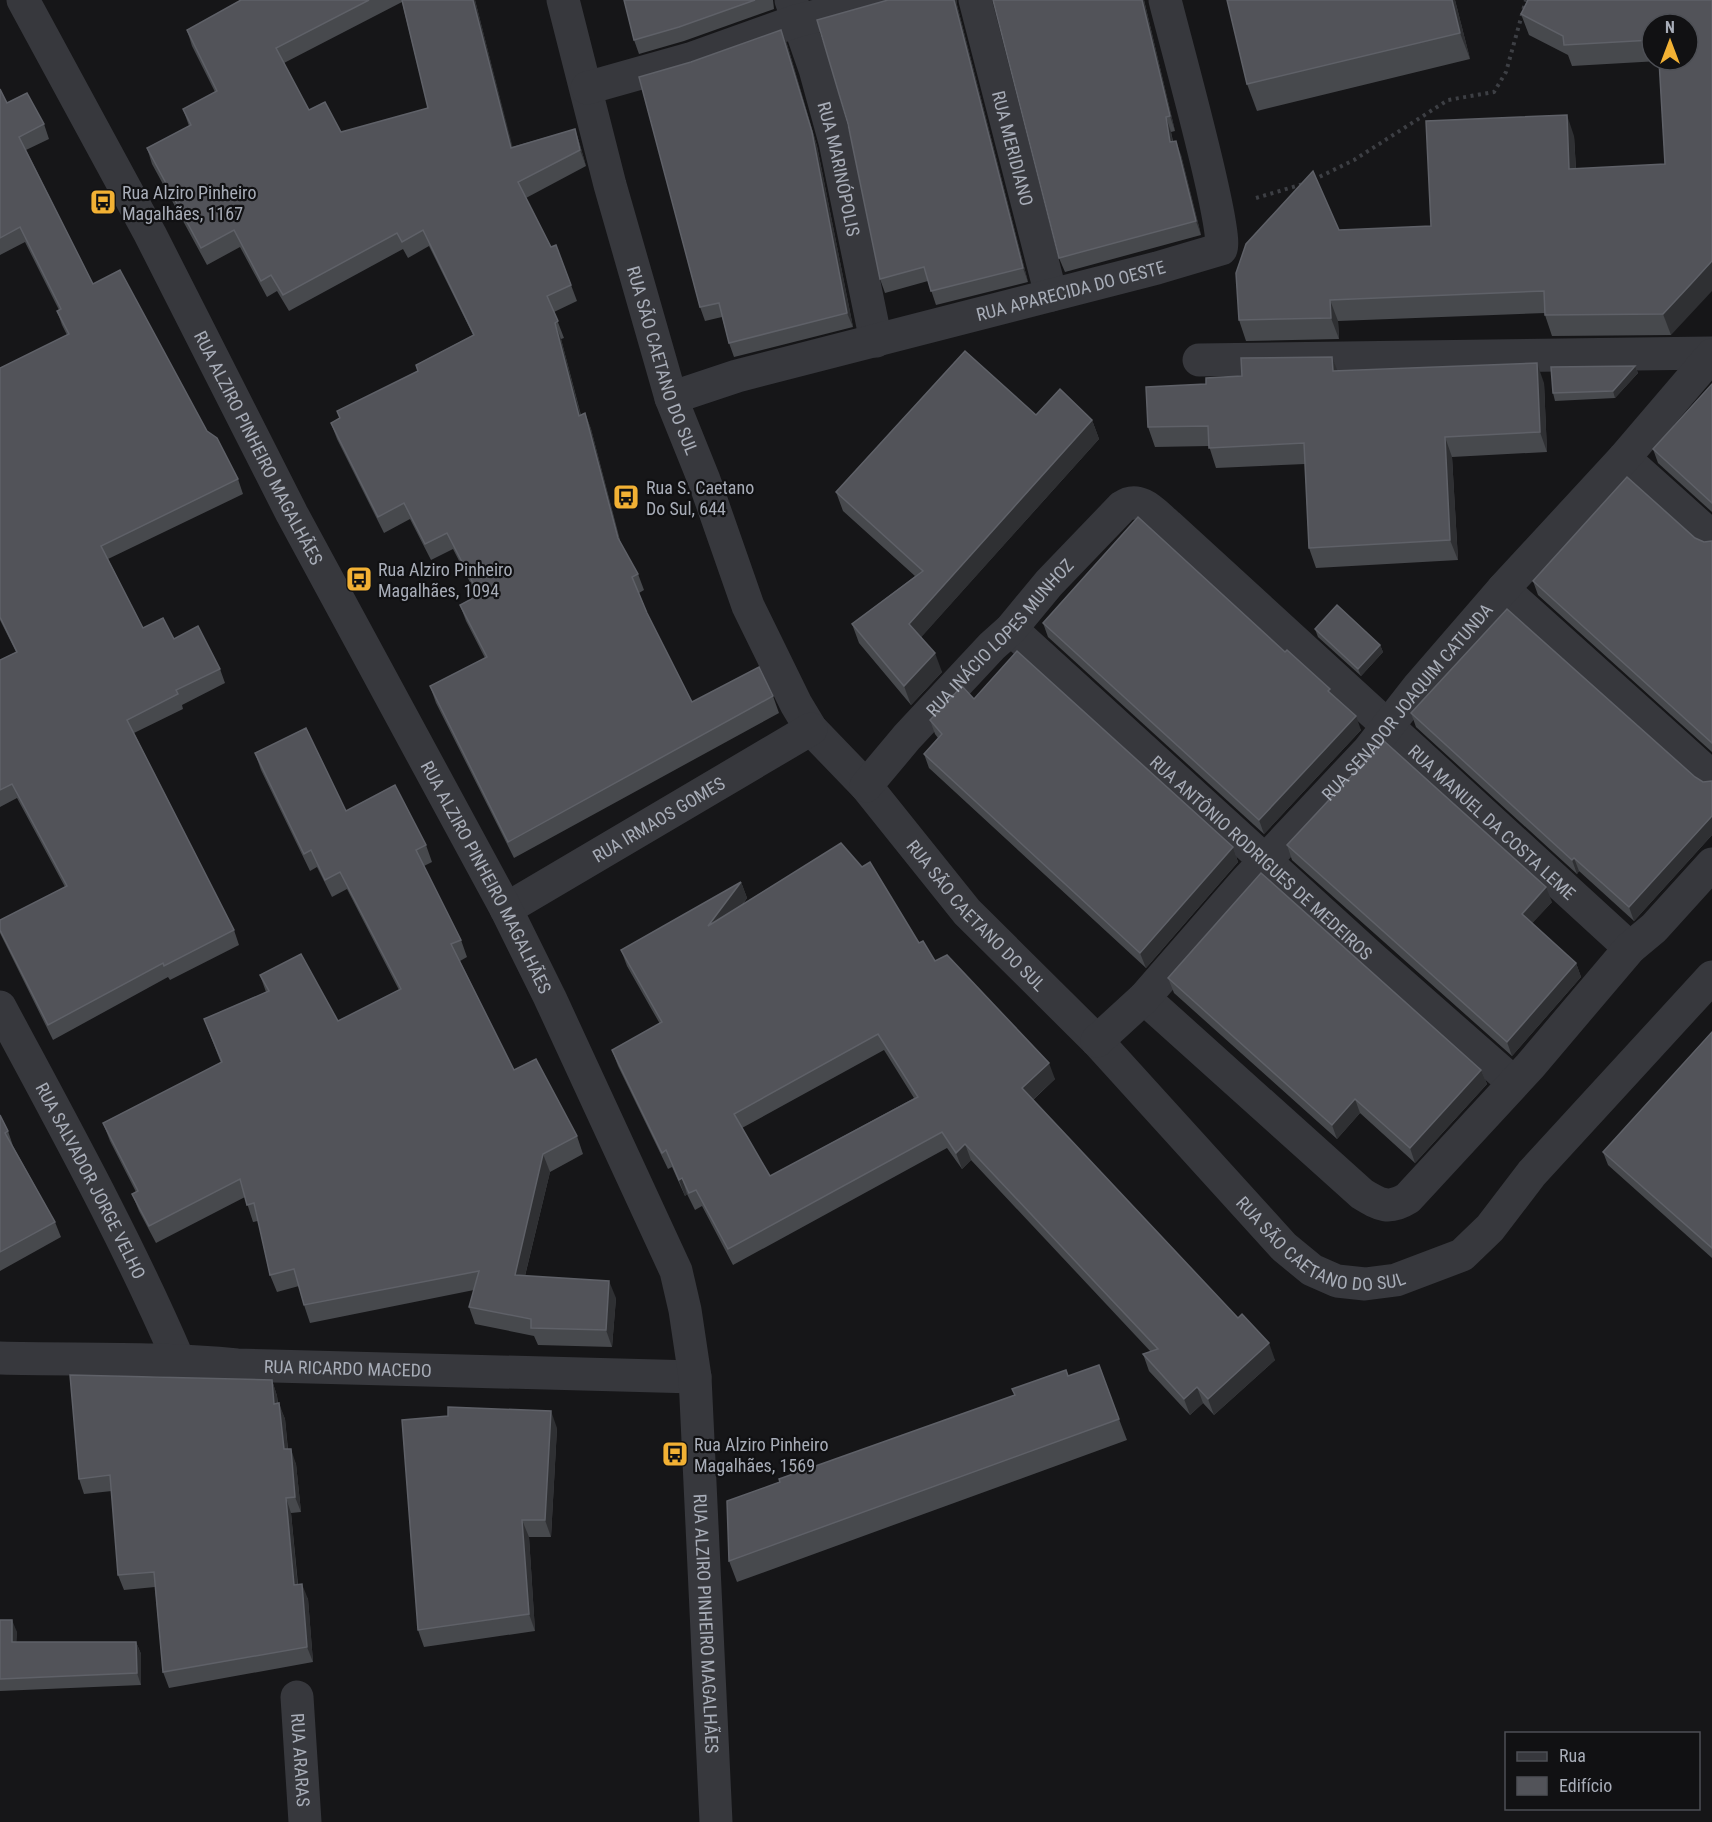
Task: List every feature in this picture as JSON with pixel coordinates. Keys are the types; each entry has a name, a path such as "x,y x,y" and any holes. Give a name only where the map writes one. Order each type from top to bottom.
{"street":[{"name":"RUA ALZIRO PINHEIRO MAGALHÃES","path":"23,0 150,234 292,513 506,909 666,1244 676,1271 685,1310 694,1377 716,1822"},
{"name":"RUA SÃO CAETANO DO SUL","path":"563,0 610,185 671,398 704,480 748,606 810,729 866,786 967,912 1097,1041 1284,1247 1312,1270 1337,1281 1381,1283 1396,1280 1462,1255 1490,1228 1532,1173 1712,977"},
{"path":"587,88 690,59 794,10 881,0"},
{"name":"RUA MERIDIANO","path":"975,0 1051,295"},
{"name":"RUA APARECIDA DO OESTE","path":"671,398 737,376 1215,253 1224,243 1165,0"},
{"name":"RUA MARINÓPOLIS","path":"794,10 815,69 835,142 876,341"},
{"path":"1199,360 1712,354"},
{"name":"RUA SENADOR JOAQUIM CATUNDA","path":"1097,1041 1144,998 1266,860 1369,750 1503,589 1624,458 1712,354"},
{"path":"1624,458 1712,537"},
{"name":"RUA INÁCIO LOPES MUNHOZ","path":"866,786 938,704 1011,629 1049,584 1122,507 1129,502 1139,502"},
{"name":"RUA MANUEL DA COSTA LEME","path":"1139,502 1168,525 1630,948"},
{"path":"1503,589 1712,777"},
{"name":"RUA ANTÔNIO RODRIGUES DE MEDEIROS","path":"1011,629 1514,1083"},
{"name":"RUA IRMAOS GOMES","path":"506,909 810,729"},
{"path":"1144,998 1362,1194 1381,1206 1397,1205 1408,1198 1514,1083 1630,948 1654,928 1712,864"},
{"name":"RUA SALVADOR JORGE VELHO","path":"0,1007 93,1182 153,1303 177,1359"},
{"name":"RUA RICARDO MACEDO","path":"0,1358 128,1361 177,1359 237,1365 694,1377"},
{"name":"RUA ARARAS","path":"297,1697 305,1822"}],"path":[{"path":"1217,208 1309,182 1354,160 1448,100 1494,92 1506,72 1526,0"}],"building":[{"path":"241,0 369,0 276,48 309,110 325,102 341,132 428,108 402,0 473,0 511,148 575,129 580,150 518,182 551,247 556,245 571,285 547,296 558,321 555,323 579,416 585,413 618,538 638,574 632,577 647,613 692,702 759,667 773,696 508,842 430,686 487,657 460,605 479,595 447,533 425,544 404,503 378,517 331,423 340,418 337,411 418,371 416,365 474,335 423,230 402,242 397,233 283,295 271,275 261,281 234,230 201,248 147,148 191,125 183,109 217,91 187,30"},
{"path":"624,0 755,0 634,40"},
{"path":"888,0 954,0 1023,268 931,291 924,267 880,279 848,124 817,20"},
{"path":"993,0 1142,0 1170,116 1166,117 1170,142 1176,141 1196,221 1059,258"},
{"path":"1227,0 1452,0 1460,33 1247,84"},
{"path":"1528,0 1712,0 1712,261 1663,314 1545,315 1544,291 1330,300 1331,318 1239,320 1236,273 1246,244 1313,171 1339,230 1431,226 1426,121 1567,115 1569,169 1665,164 1660,72 1700,72 1700,12 1640,12 1640,41 1564,45 1563,36 1521,14"},
{"path":"781,30 812,132 847,313 729,343 719,303 700,307 639,77 691,62"},
{"path":"0,89 7,103 27,93 44,124 19,137 93,284 120,270 207,431 217,438 238,479 101,546 143,628 163,618 174,639 198,626 220,669 176,690 178,694 127,720 234,930 164,966 163,963 48,1025 0,930 0,920 67,886 12,784 0,790 0,660 17,652 0,617 0,368 69,334 57,311 61,309 20,227 0,238"},
{"path":"965,351 1036,415 1060,389 1092,420 909,624 935,653 904,686 852,624 923,571 836,492"},
{"path":"1332,357 1333,371 1537,363 1540,432 1445,437 1450,540 1309,548 1304,443 1209,448 1208,426 1148,427 1146,387 1206,384 1206,378 1242,376 1241,358"},
{"path":"1635,366 1613,391 1553,393 1551,367"},
{"path":"1712,384 1712,503 1653,449"},
{"path":"1627,477 1695,538 1704,542 1712,541 1712,743 1533,581"},
{"path":"1138,517 1285,652 1287,650 1330,689 1328,691 1356,716 1259,820 1043,623"},
{"path":"1337,605 1380,645 1358,669 1315,629"},
{"path":"1507,609 1695,777 1703,782 1712,781 1712,816 1629,907 1574,858 1572,860 1411,713"},
{"path":"1017,651 1233,847 1140,953 924,754 942,734 930,720 962,686 974,699"},
{"path":"306,728 346,811 395,785 426,845 416,850 461,940 451,944 514,1070 536,1059 577,1136 543,1154 515,1275 609,1281 606,1330 531,1328 531,1319 469,1307 479,1271 304,1305 294,1269 270,1275 254,1203 247,1205 240,1179 149,1226 132,1194 138,1191 103,1123 222,1062 204,1019 269,991 260,975 301,954 338,1021 401,989 340,872 325,880 311,850 304,854 255,753"},
{"path":"1384,741 1546,887 1522,914 1576,963 1507,1042 1287,845"},
{"path":"841,843 862,867 870,862 919,943 923,941 935,961 947,955 1049,1063 1022,1088 1238,1318 1242,1314 1269,1343 1208,1399 1197,1387 1184,1399 1143,1354 1158,1349 965,1144 956,1153 942,1132 728,1249 696,1190 689,1193 682,1178 679,1180 666,1150 662,1153 612,1050 662,1022 621,950 741,882 708,926","holes":["878,1034 918,1097 770,1176 734,1114"]},
{"path":"1261,873 1481,1070 1410,1148 1355,1099 1332,1125 1168,978"},
{"path":"1712,1032 1712,1248 1603,1152"},
{"path":"0,1115 8,1131 5,1133 55,1222 0,1252"},
{"path":"1099,1365 1119,1419 729,1561 727,1501 780,1482 779,1479 1015,1395 1012,1389 1066,1370 1068,1376"},
{"path":"70,1375 272,1380 274,1404 279,1403 284,1449 291,1449 295,1497 286,1498 294,1585 302,1584 307,1647 163,1672 154,1572 118,1575 110,1475 79,1479"},
{"path":"448,1407 551,1411 545,1520 522,1520 529,1614 418,1630 402,1420 448,1416"},
{"path":"0,1620 12,1620 12,1642 136,1642 137,1673 0,1679"}],"place":[{"name":"Rua Alziro Pinheiro Magalhães, 1167","path":"103,202"},
{"name":"Rua S. Caetano Do Sul, 644","path":"626,497"},
{"name":"Rua Alziro Pinheiro Magalhães, 1094","path":"359,579"},
{"name":"Rua Alziro Pinheiro Magalhães, 1569","path":"675,1454"}]}
